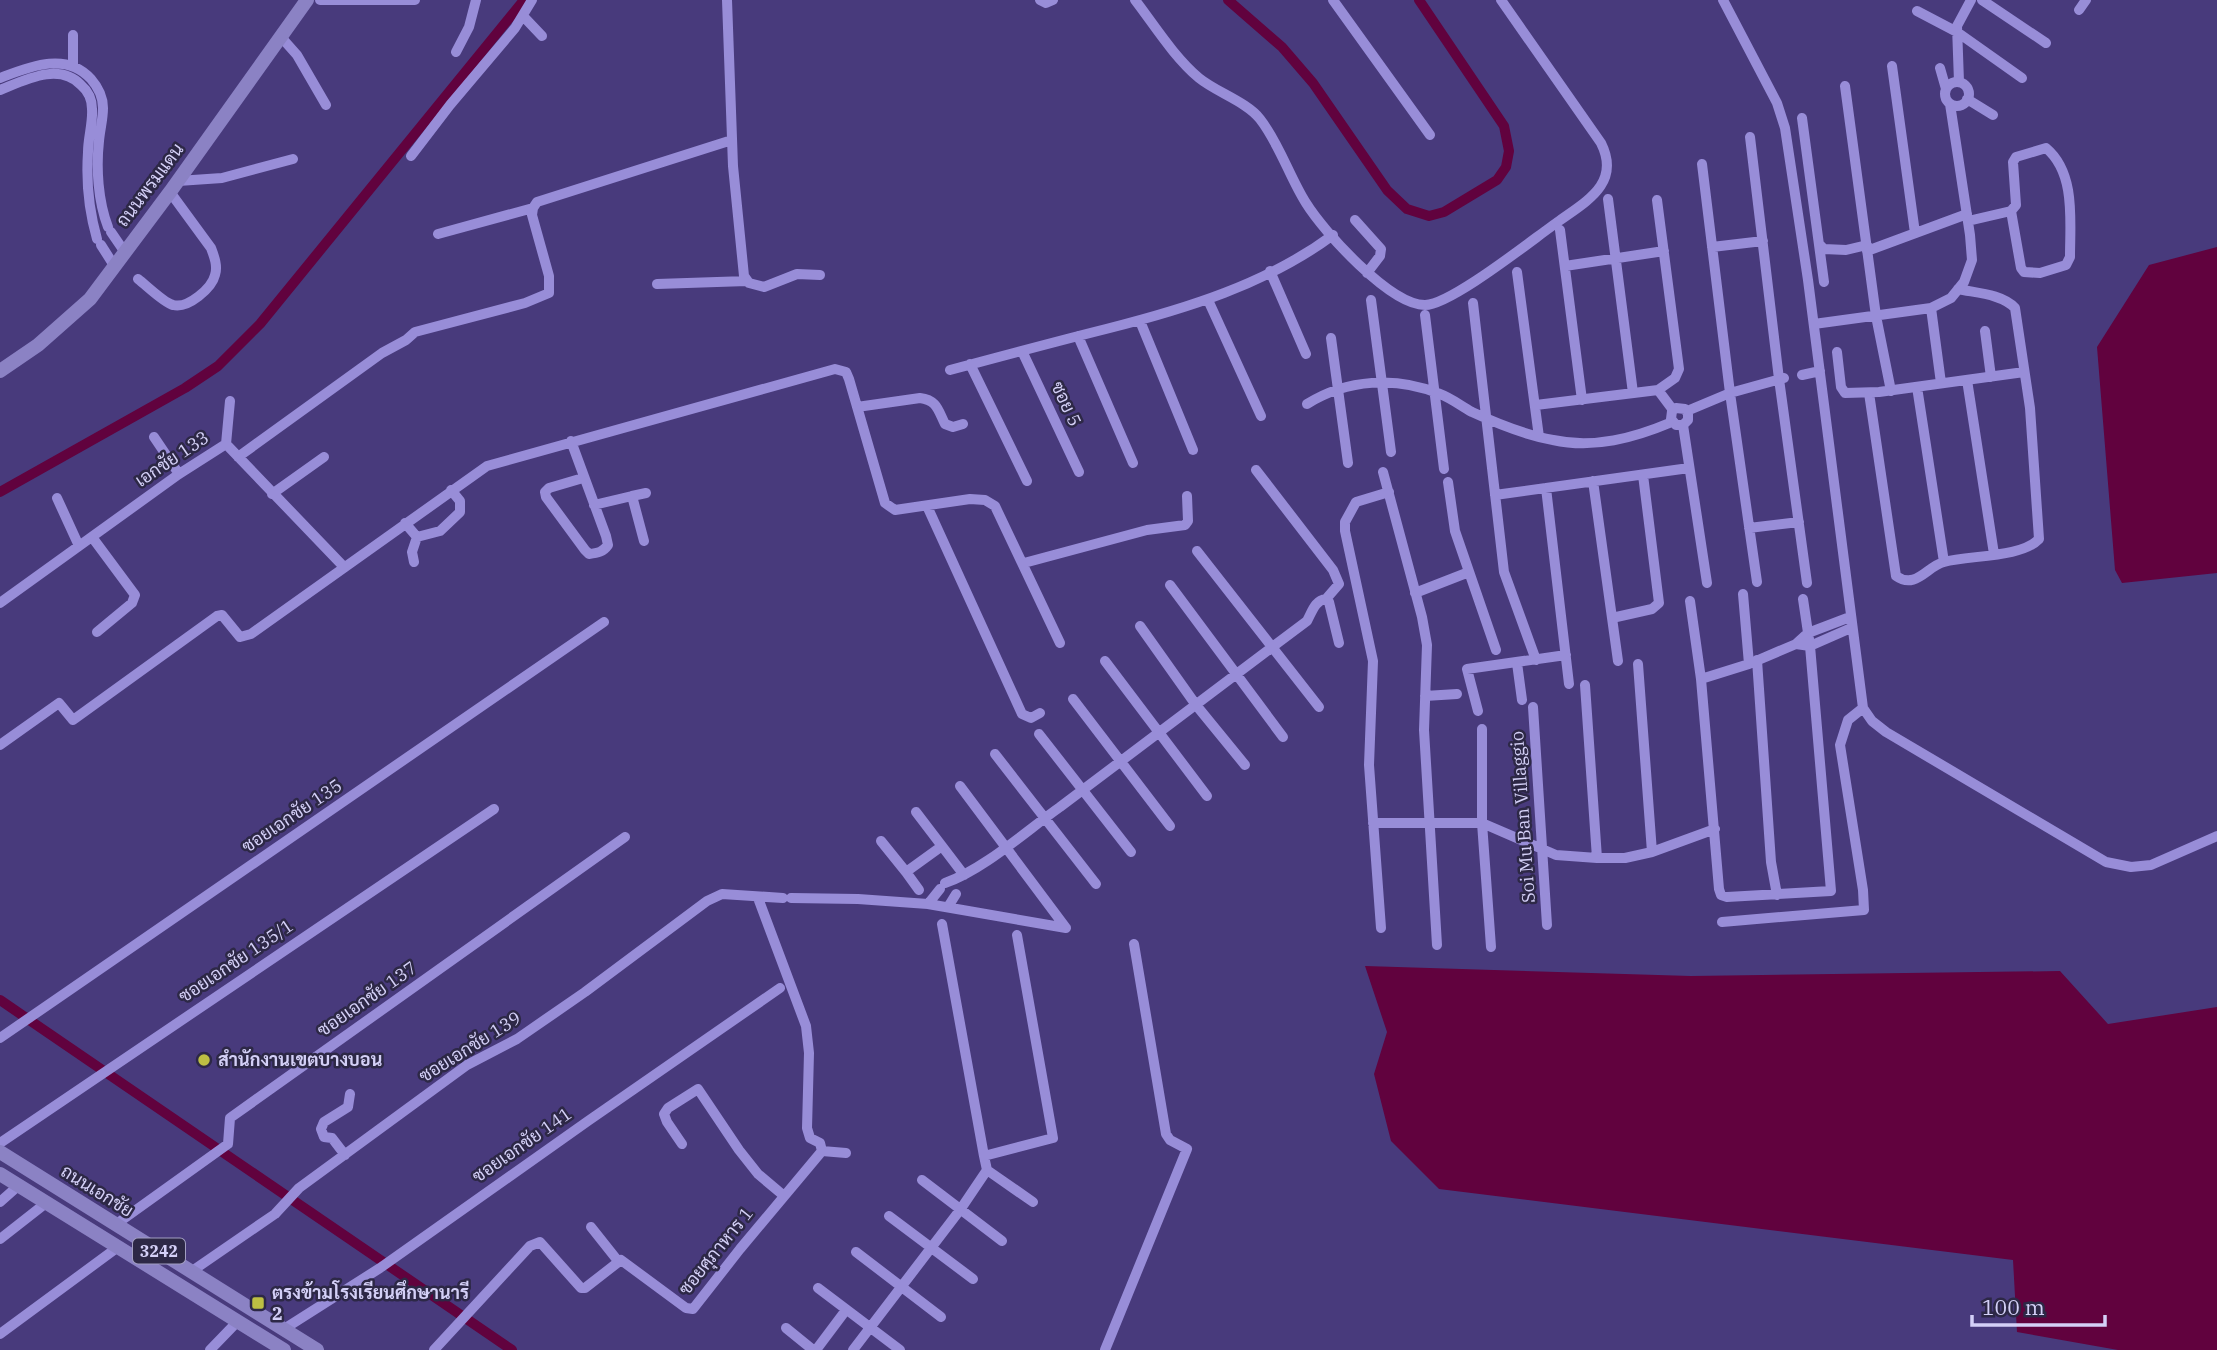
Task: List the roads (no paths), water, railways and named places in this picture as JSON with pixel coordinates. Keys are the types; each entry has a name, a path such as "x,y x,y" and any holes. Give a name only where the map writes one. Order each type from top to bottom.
{"main road":[{"name":"ถนนพรมแดน","path":"0,371 38,345 90,299 307,0"},
{"name":"ถนนเอกชัย","path":"0,1152 317,1350"},
{"name":"ถนนเอกชัย","path":"0,1174 284,1350"}],"street":[{"path":"320,0 415,0"},
{"path":"456,52 468,27 476,0"},
{"path":"411,156 523,16 532,0"},
{"path":"727,0 737,225 747,281 754,286 764,287 797,274 820,275"},
{"path":"1040,0 1046,3 1053,0"},
{"path":"1135,0 1190,70 1260,119 1307,205 1367,273 1410,303 1428,305 1457,292 1582,205 1595,194 1606,177 1608,160 1601,143 1501,0"},
{"path":"1333,0 1430,135"},
{"path":"1723,0 1777,103 1785,128 1814,324 1863,708 1872,721 1886,732 2106,862 2131,867 2151,865 2217,836"},
{"path":"1959,82 1957,26 1971,0"},
{"path":"1982,0 2046,43"},
{"path":"2079,10 2086,0"},
{"path":"1917,10 1957,32 2022,78"},
{"path":"523,16 542,36"},
{"path":"73,35 73,66"},
{"path":"281,37 297,55 326,105"},
{"path":"1,85 41,64 53,62 73,66 86,74 100,94 103,106 87,174 98,239 115,267"},
{"path":"1892,66 1915,233"},
{"path":"1814,324 1931,308 1951,298 1964,282 1972,260 1950,104 1945,98 1946,89 1940,68"},
{"path":"1,85 53,74 71,77 86,90 92,107 93,145 108,227 124,251"},
{"path":"1946,89 1952,82 1959,82 1968,89 1967,99 1961,105 1950,104"},
{"path":"1845,86 1876,316 1891,391"},
{"path":"1967,99 1993,114"},
{"path":"1802,118 1824,282"},
{"path":"1751,137 1807,583"},
{"path":"237,457 415,332 525,303 550,293 532,215 537,202 732,140"},
{"path":"1820,245 1833,251 1867,248 1967,218 2011,211 2016,205 2012,162 2015,157 2046,148 2057,159 2068,188 2070,257 2066,265 2040,273 2024,272 2021,268 2011,211"},
{"path":"138,279 172,305 183,305 211,284 216,273 215,257 211,248 174,186 222,178 293,159"},
{"path":"1702,164 1730,393 1757,582"},
{"path":"1608,199 1633,393"},
{"path":"1536,405 1658,390 1675,377 1679,369 1657,200"},
{"path":"438,234 533,208"},
{"path":"1355,220 1381,249 1380,256 1367,273"},
{"path":"98,239 108,227"},
{"path":"1560,230 1582,400"},
{"path":"950,370 1140,321 1208,300 1301,257 1333,235"},
{"path":"1712,247 1763,241"},
{"path":"1565,266 1664,251"},
{"path":"1270,271 1306,354"},
{"path":"1517,272 1539,437"},
{"path":"657,284 747,281"},
{"path":"1870,393 1895,576 1901,579 1920,578 1944,562 2034,545 2039,539 2030,408 2015,308 2010,303 1989,296 1958,289"},
{"path":"1208,300 1261,416"},
{"path":"1371,300 1391,453"},
{"path":"1474,303 1504,572 1536,660"},
{"path":"1931,308 1941,383"},
{"path":"1425,315 1444,469"},
{"path":"1140,321 1193,450"},
{"path":"1985,331 1991,377"},
{"path":"1078,336 1133,463"},
{"path":"1331,338 1348,463"},
{"name":"ซอย 5","path":"1022,351 1079,472"},
{"path":"1837,352 1841,387 1845,393 1891,391 2024,372"},
{"path":"970,364 1027,481"},
{"path":"0,745 59,702 73,720 217,616 222,615 235,633 245,637 476,472 494,463 835,369 846,372 885,503 895,510 970,499 985,500 995,506 1060,643"},
{"path":"1802,375 1820,372"},
{"path":"1676,419 1679,407 1687,411 1730,393 1782,379"},
{"path":"1967,380 1994,554"},
{"path":"1307,404 1338,388 1382,382 1410,384 1434,392 1517,431 1555,441 1595,443 1631,437 1676,419"},
{"path":"1917,387 1944,562"},
{"path":"1658,390 1676,419 1689,468 1707,583"},
{"path":"857,407 930,399 934,401 945,424 953,427 963,424"},
{"path":"226,444 230,401"},
{"path":"154,437 178,474"},
{"path":"571,441 608,545 597,554 589,554 550,504 545,492 549,488 583,478"},
{"name":"เอกชัย 133","path":"0,603 178,474 226,444 344,567"},
{"path":"272,494 324,457"},
{"path":"1495,495 1689,468"},
{"path":"948,906 960,883 1307,621 1315,604 1326,599 1339,584 1333,570 1256,470"},
{"path":"1383,472 1427,646 1425,696 1429,824 1437,945"},
{"path":"1612,618 1652,609 1659,603 1643,475"},
{"path":"1593,481 1618,661"},
{"path":"1448,482 1452,521 1496,650"},
{"path":"1546,488 1569,684"},
{"path":"417,537 440,531 460,512 461,505 451,490"},
{"path":"1381,928 1369,732 1373,661 1345,522 1356,502 1389,492"},
{"path":"594,506 646,493"},
{"path":"632,496 644,541"},
{"path":"1024,563 1147,530 1185,525 1188,521 1187,496"},
{"path":"57,498 79,546"},
{"path":"927,506 1022,714 1031,718 1040,713"},
{"path":"1749,528 1799,522"},
{"path":"405,523 417,537"},
{"path":"92,537 135,595 132,603 97,632"},
{"path":"414,562 412,552 417,537"},
{"path":"1197,551 1319,707"},
{"path":"1415,593 1469,572"},
{"path":"1170,586 1283,737"},
{"path":"1743,594 1753,662 1771,862 1777,895"},
{"path":"1690,601 1701,679 1721,895 1727,897 1831,891 1810,646 1803,598"},
{"path":"1326,599 1332,610 1339,643"},
{"name":"ซอยเอกชัย 135","path":"0,1038 604,622"},
{"path":"1701,679 1797,644 1808,634 1851,623"},
{"path":"1797,644 1810,646 1851,623"},
{"path":"1140,626 1196,705 1245,765"},
{"path":"1478,711 1467,669 1566,656"},
{"path":"1105,661 1207,796"},
{"path":"1517,663 1522,701"},
{"path":"1638,664 1652,852"},
{"path":"1585,685 1597,858"},
{"path":"1425,696 1457,694"},
{"path":"1073,699 1170,826"},
{"name":"Soi Mu Ban Villaggio","path":"1533,707 1547,925"},
{"path":"1722,922 1864,910 1840,746 1848,720 1863,708"},
{"name":"Soi Mu Ban Villaggio","path":"1482,729 1482,823 1491,947"},
{"path":"1039,734 1131,852"},
{"path":"995,754 1096,884"},
{"path":"960,786 1005,847"},
{"name":"ซอยเอกชัย 135/1","path":"0,1143 494,809"},
{"path":"916,812 942,846 960,883"},
{"path":"1373,823 1482,823 1542,850 1570,857 1597,858 1625,858 1652,852 1714,829"},
{"name":"ซอยเอกชัย 137","path":"115,1225 228,1144 230,1118 625,837"},
{"path":"881,841 919,890"},
{"path":"906,872 942,846"},
{"name":"ซอยเอกชัย 139","path":"191,1271 275,1214 299,1188 467,1065 517,1039 707,901 722,894 758,898 858,899 948,906 1066,929 1005,847"},
{"path":"928,904 942,887 960,883"},
{"path":"758,898 806,1026 809,1053 807,1128 810,1138 820,1143 822,1151 846,1153"},
{"path":"942,924 987,1170 1033,1202"},
{"path":"984,1156 1052,1138 1017,935"},
{"path":"1105,1350 1187,1149 1170,1140 1166,1134 1134,944"},
{"name":"ซอยเอกชัย 141","path":"284,1329 380,1268 780,988"},
{"path":"681,1143 664,1114 668,1108 698,1088 758,1174 783,1195"},
{"path":"345,1155 332,1139 324,1137 321,1129 324,1122 348,1107 350,1094"},
{"name":"ซอยศุภาหาร 1","path":"618,1261 625,1261 686,1308 693,1309 783,1195 822,1151"},
{"path":"853,1350 960,1210 987,1170"},
{"path":"922,1181 1002,1241"},
{"path":"0,1202 18,1186"},
{"path":"0,1239 46,1203"},
{"path":"889,1216 973,1279"},
{"path":"434,1350 477,1301 537,1242 540,1242 581,1288 585,1288 618,1261 591,1227"},
{"path":"0,1334 118,1247"},
{"path":"856,1252 941,1317"},
{"path":"818,1288 900,1350"},
{"path":"786,1328 814,1350 846,1310"},
{"path":"210,1350 238,1321"}],"waterway":[{"path":"0,492 185,388 218,366 260,324 524,0"},
{"path":"1228,0 1282,47 1313,83 1387,190 1407,209 1429,216 1444,212 1497,180 1506,167 1509,151 1504,126 1419,0"},
{"path":"0,1000 512,1350"}],"place":[{"name":"สำนักงานเขตบางบอน","path":"204,1060"},
{"name":"ตรงข้ามโรงเรียนศึกษานารี 2","path":"258,1303"}]}
